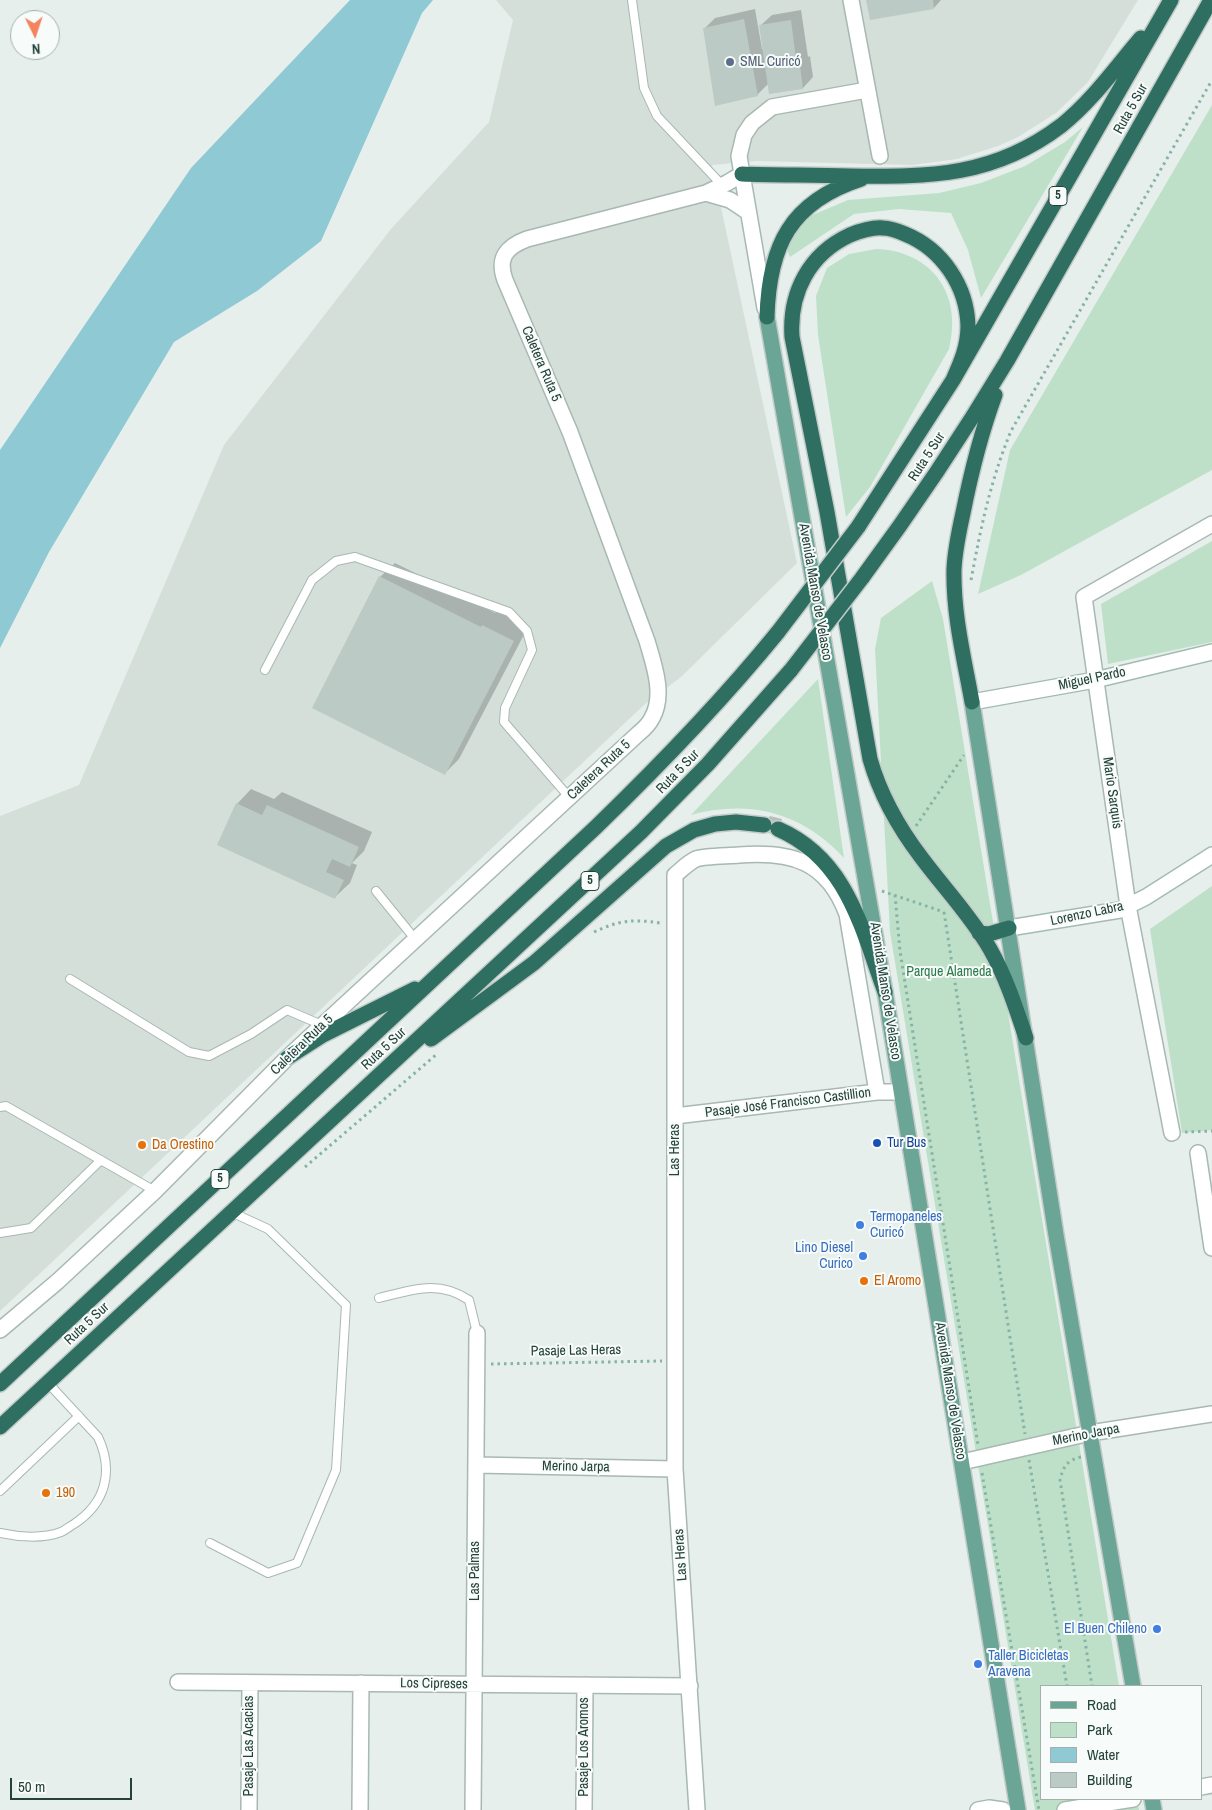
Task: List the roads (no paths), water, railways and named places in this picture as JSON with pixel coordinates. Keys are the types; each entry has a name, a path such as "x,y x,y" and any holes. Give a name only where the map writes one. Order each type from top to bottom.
{"highway":[{"name":"Ruta 5 Sur","path":"0,1427 641,832 708,764 791,670 862,578 922,494 972,418 1007,361 1211,0"},
{"name":"Ruta 5 Sur","path":"0,1384 596,827 654,770 740,678 778,632 858,527 953,380 1167,6"},
{"path":"742,174 915,177 966,171 1000,160 1029,147 1061,126 1083,105 1167,6"},
{"path":"766,317 767,294 773,261 789,229 815,202 847,184 870,176"},
{"path":"953,380 964,354 968,326 966,311 958,284 933,251 910,236 884,228 869,229 841,239 818,258 801,281 796,294 791,323 792,337 827,512 870,759 882,790 908,838 975,927 1001,971 1026,1038"},
{"path":"972,702 956,612 954,568 969,484 987,414 1007,361"},
{"path":"376,1080 534,963 666,846 690,832 715,824 736,822 771,827 802,841 813,850 834,872 842,885 854,910 885,992"},
{"path":"975,927 989,934 1009,928"},
{"path":"286,1058 324,1035 404,995 440,974"}],"main road":[{"name":"Avenida Manso de Velasco","path":"766,317 902,1092 1018,1810"},
{"path":"972,702 1056,1235 1133,1685"}],"street":[{"path":"851,0 880,156"},
{"name":"Avenida Manso de Velasco","path":"766,317 739,156 744,135 752,123 772,107 867,90"},
{"name":"Caletera Ruta 5","path":"0,1330 58,1281 155,1191 286,1058 569,798 652,719 657,704 657,683 647,641 570,432 505,280 502,260 510,247 527,239 706,193 742,174"},
{"path":"706,193 730,200 748,212"},
{"name":"Mario Sarquis","path":"1172,1133 1128,906 1094,680 1084,597 1212,524"},
{"name":"Miguel Pardo","path":"972,702 1094,680 1212,652"},
{"name":"Las Heras","path":"697,1810 675,1469 674,875 697,859 767,853 793,858 810,866 826,878 842,901 847,914 877,1092"},
{"name":"Lorenzo Labra","path":"1009,928 1108,912 1128,906 1212,854"},
{"name":"Pasaje José Francisco Castillion","path":"675,1116 877,1092 902,1092"},
{"path":"1198,1153 1212,1248"},
{"name":"Las Palmas","path":"473,1810 477,1333"},
{"name":"Merino Jarpa","path":"962,1462 1090,1433 1212,1414"},
{"name":"Merino Jarpa","path":"476,1466 675,1469"},
{"name":"Los Cipreses","path":"178,1682 690,1686"},
{"name":"Pasaje Las Acacias","path":"249,1810 250,1682"},
{"path":"360,1810 361,1683"},
{"name":"Pasaje Los Aromos","path":"584,1810 585,1685"},
{"path":"1065,1810 1127,1800"},
{"path":"978,1810 989,1808 1003,1810"}],"lane":[{"path":"632,0 644,88 649,101 657,116 722,186"},
{"path":"265,670 312,580 336,561 354,557 509,612 527,631 532,650 505,708 504,722 569,798"},
{"path":"376,891 415,939"},
{"path":"70,979 189,1052 209,1056 251,1034 287,1010 322,1025"},
{"path":"0,1107 6,1106 155,1191"},
{"path":"0,1233 31,1228 101,1160"},
{"path":"210,1543 268,1573 297,1563 336,1470 346,1305 268,1229 231,1212"},
{"path":"379,1298 424,1288 444,1289 454,1292 469,1300 477,1333"},
{"path":"0,1533 28,1536 61,1532 87,1516 100,1498 105,1482 106,1466 105,1456 98,1437 48,1382"},
{"path":"0,1490 79,1416"}],"water":[{"path":"350,0 433,0 422,13 321,241 257,291 174,342 49,552 0,648 0,450 191,168"}],"place":[{"name":"SML Curicó","path":"730,62"},
{"name":"Tur Bus","path":"877,1143"},
{"name":"Da Orestino","path":"142,1145"},
{"name":"Termopaneles Curicó","path":"860,1225"},
{"name":"Lino Diesel Curico","path":"863,1256"},
{"name":"El Aromo","path":"864,1281"},
{"name":"190","path":"46,1493"},
{"name":"El Buen Chileno","path":"1157,1629"},
{"name":"Taller Bicicletas Aravena","path":"978,1664"}],"park label":[{"name":"Parque Alameda","path":"949,972"}]}
